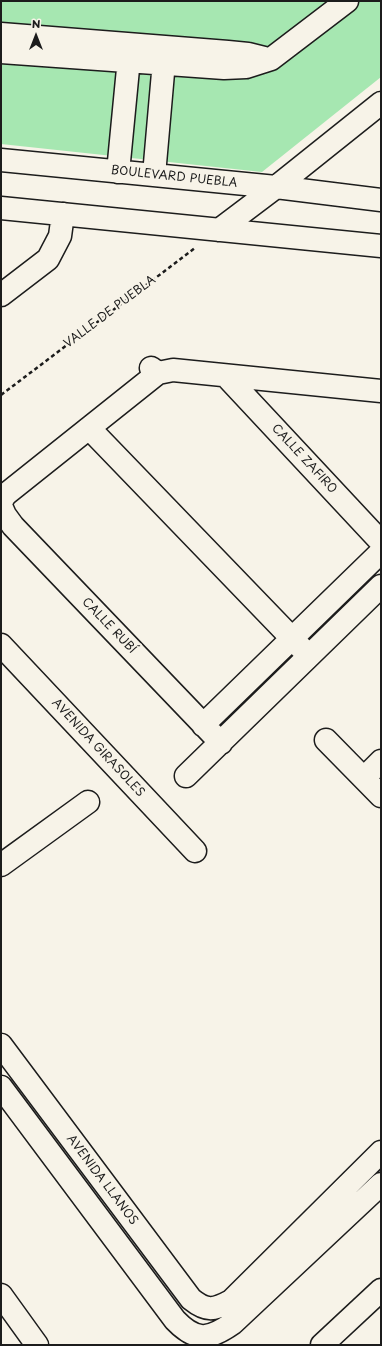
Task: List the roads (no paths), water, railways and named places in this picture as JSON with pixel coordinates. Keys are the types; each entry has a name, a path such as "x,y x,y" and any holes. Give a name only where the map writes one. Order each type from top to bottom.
{"street":[{"path":"1,34 129,53 164,56 224,68 246,67 270,59 335,4"},
{"path":"1,52 129,53"},
{"path":"118,172 129,53"},
{"path":"154,175 164,56"},
{"path":"219,230 276,187 381,103"},
{"name":"BOULEVARD PUEBLA","path":"1,160 276,187"},
{"path":"276,187 381,200"},
{"path":"1,208 381,246"},
{"path":"6,288 48,259 60,236 63,214"},
{"path":"1,502 5,496 89,428 154,370 173,370 381,391"},
{"name":"CALLE ZAFIRO","path":"226,376 381,542"},
{"path":"89,428 309,656"},
{"name":"CALLE RUBÍ","path":"1,506 5,515 13,526 221,743"},
{"path":"203,725 381,552"},
{"path":"186,776 381,586"},
{"name":"AVENIDA GIRASOLES","path":"5,658 195,851"},
{"path":"326,740 381,796"},
{"path":"364,778 381,761"},
{"path":"1,865 88,802"},
{"name":"AVENIDA LLANOS","path":"1,1045 192,1299 198,1305 208,1309"},
{"path":"30,1083 4,1098 175,1320 185,1330 195,1336 209,1336 233,1323 381,1184"},
{"path":"209,1336 208,1309 220,1306 232,1300 377,1164"},
{"path":"322,1345 381,1290"},
{"path":"1,1295 37,1345"}]}
